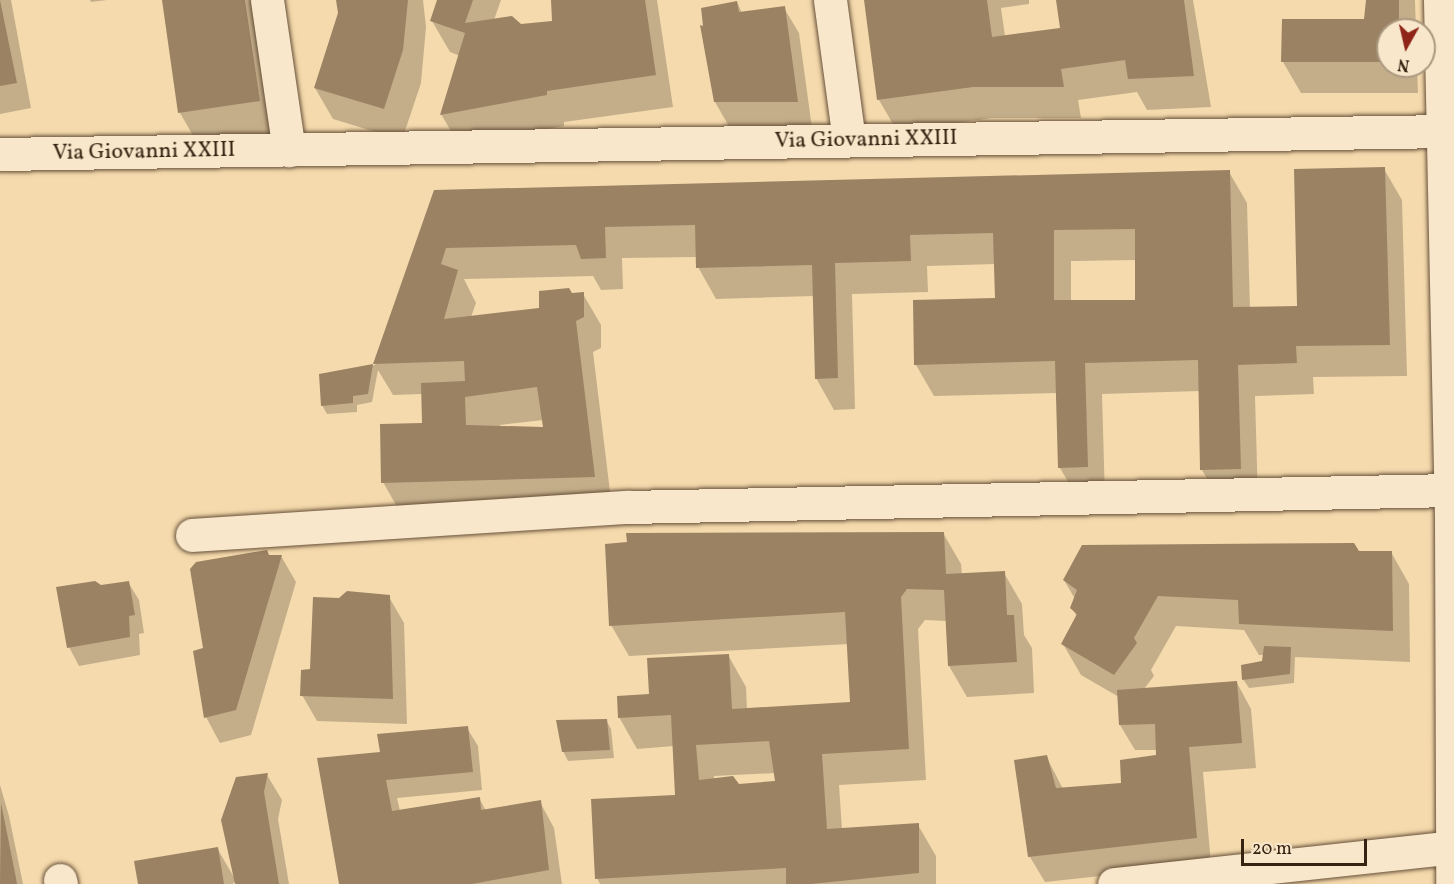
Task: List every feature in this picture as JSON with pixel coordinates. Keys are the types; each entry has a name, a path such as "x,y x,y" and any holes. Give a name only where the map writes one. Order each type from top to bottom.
{"street":[{"path":"267,0 289,150"},
{"path":"830,0 849,140"},
{"path":"1440,0 1451,359 1452,884"},
{"name":"Via Giovanni XXIII","path":"0,154 1443,131"},
{"path":"192,535 627,507 1451,490"},
{"path":"1114,884 1452,847"}],"building":[{"path":"0,0 17,83 0,86"},
{"path":"162,0 245,0 260,101 178,113"},
{"path":"336,0 408,0 403,50 384,109 314,88 338,13"},
{"path":"437,0 473,0 465,23 512,16 521,24 552,21 551,0 645,0 656,75 547,91 547,95 440,115 465,33 430,21"},
{"path":"864,0 987,0 992,37 1060,28 1056,0 1184,0 1194,76 1128,79 1125,60 1061,69 1064,87 973,87 877,100"},
{"path":"1366,0 1399,0 1399,18 1376,18 1376,62 1281,62 1282,19 1364,19"},
{"path":"737,1 739,12 785,6 798,102 714,102 700,25 703,26 701,8"},
{"path":"1385,167 1390,345 1296,346 1297,363 1238,365 1241,469 1200,470 1198,360 1085,363 1088,467 1058,468 1055,361 914,365 913,300 995,298 993,233 910,235 911,261 835,263 838,378 815,379 812,265 696,268 695,225 605,227 606,258 581,259 576,245 446,248 441,264 458,270 444,319 539,308 539,291 569,288 572,293 584,292 584,317 576,321 595,477 381,483 380,424 422,423 421,383 465,381 464,361 373,364 434,190 1230,170 1233,307 1297,306 1294,169","holes":["1135,229 1135,300 1054,300 1054,230","537,387 543,427 466,425 465,397"]},
{"path":"373,364 368,394 353,396 353,403 321,406 319,374"},
{"path":"944,532 946,574 1005,571 1007,615 1014,615 1017,662 948,666 944,590 907,589 901,597 909,749 822,754 827,829 919,823 919,873 811,884 786,884 786,868 595,879 591,799 675,795 671,715 618,718 617,696 649,694 647,658 729,654 732,709 850,702 845,612 609,626 605,544 627,542 626,533","holes":["769,741 775,781 739,784 733,776 699,780 696,745"]},
{"path":"1354,543 1359,551 1392,551 1393,631 1239,624 1238,600 1158,596 1134,638 1137,643 1114,675 1061,644 1077,614 1070,608 1077,590 1063,580 1082,545"},
{"path":"267,550 269,555 282,555 236,710 204,718 193,651 203,648 190,569 196,562"},
{"path":"95,581 101,585 129,581 135,615 129,616 130,637 67,648 56,587"},
{"path":"347,591 390,595 393,699 300,696 301,670 310,669 313,597 339,598"},
{"path":"1264,646 1291,647 1290,674 1242,680 1241,665 1262,661"},
{"path":"1237,681 1242,743 1189,747 1197,838 1028,857 1014,760 1047,755 1056,788 1121,783 1120,760 1156,755 1155,724 1119,725 1117,690"},
{"path":"607,719 610,750 562,752 556,720"},
{"path":"468,726 473,772 386,780 392,811 480,797 481,810 541,800 549,870 472,884 339,884 317,758 380,752 377,734"},
{"path":"268,773 264,792 279,884 235,884 221,820 236,777"},
{"path":"1,803 16,878 17,884 0,884"},
{"path":"218,847 224,884 138,884 134,861"}]}
